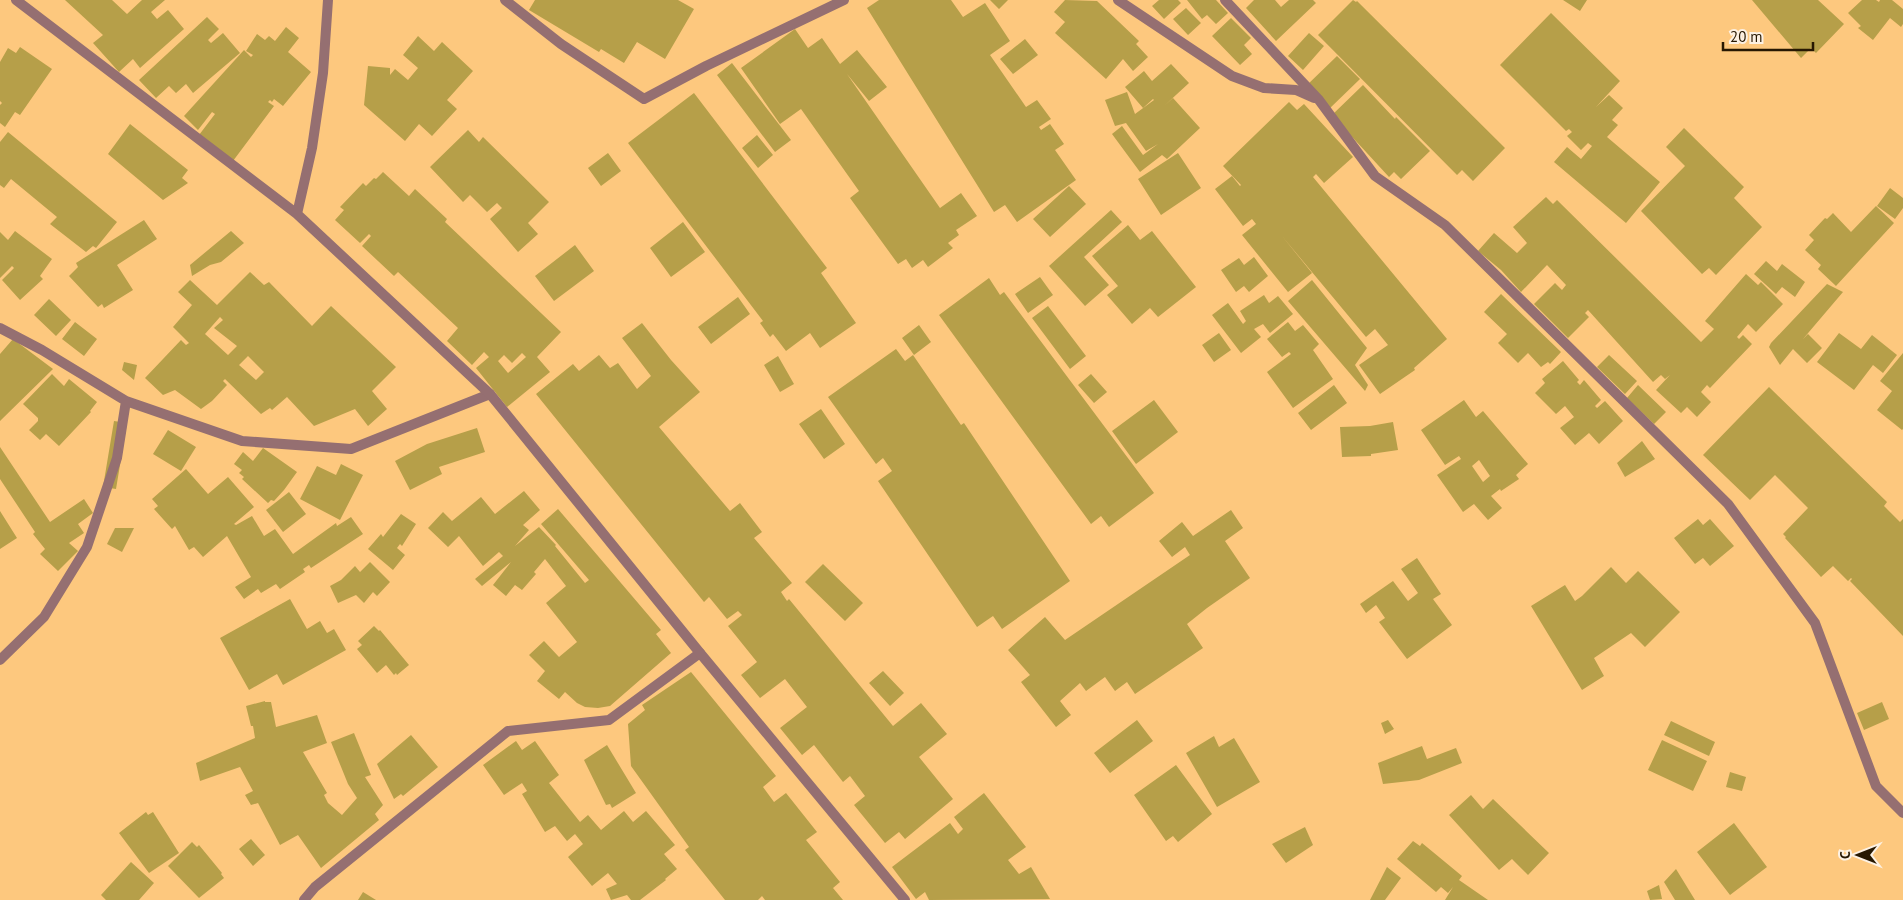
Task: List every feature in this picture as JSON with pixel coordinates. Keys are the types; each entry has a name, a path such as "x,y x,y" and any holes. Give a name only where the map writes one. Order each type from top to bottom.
{"street":[{"path":"16,0 297,214 490,394 700,653 905,900"},
{"path":"297,214 312,148 323,73 328,0"},
{"path":"504,0 561,44 644,99 706,66 844,0"},
{"path":"1118,0 1232,76 1264,88 1296,90 1320,100"},
{"path":"1224,0 1320,100 1376,176 1446,225 1728,504 1815,623 1876,786 1903,813"},
{"path":"0,328 42,350 126,401 242,440 351,449 490,394"},
{"path":"0,660 44,617 87,547 117,458 126,401"},
{"path":"304,900 315,887 508,731 609,720 700,653"}],"building":[{"path":"65,0 112,0 127,14 142,0 165,0 151,12 157,19 168,10 184,29 140,68 133,59 119,72 93,43 103,35"},
{"path":"535,0 678,0 694,9 665,59 637,42 624,63 601,49 599,52 529,10"},
{"path":"879,0 951,0 963,17 985,3 1010,41 990,55 1026,107 1037,100 1051,119 1039,127 1041,130 1050,124 1064,144 1055,150 1076,180 1017,222 1005,205 994,212 867,8"},
{"path":"990,0 1008,0 999,9"},
{"path":"1065,0 1097,1 1139,41 1136,44 1148,57 1133,71 1123,59 1106,79 1055,33 1065,22 1054,12"},
{"path":"1159,0 1178,0 1181,3 1164,19 1152,6"},
{"path":"1187,0 1216,0 1228,13 1216,24 1207,15 1202,19"},
{"path":"1254,0 1275,0 1281,7 1289,0 1313,0 1316,3 1276,41 1246,8"},
{"path":"1353,0 1357,1 1505,148 1473,181 1462,170 1457,175 1318,35"},
{"path":"1563,0 1587,0 1580,11"},
{"path":"1752,0 1818,0 1844,24 1816,53 1811,48 1801,58"},
{"path":"1862,0 1876,0 1879,2 1880,0 1892,0 1903,9 1903,24 1901,27 1890,18 1873,40 1858,28 1861,26 1848,13"},
{"path":"1186,8 1201,23 1188,35 1173,19"},
{"path":"1551,13 1620,81 1596,107 1609,95 1623,108 1612,120 1618,125 1607,137 1660,182 1626,223 1554,162 1567,147 1581,159 1592,146 1588,143 1581,150 1567,136 1572,132 1569,129 1566,131 1500,65"},
{"path":"207,17 219,29 208,40 211,43 223,33 240,53 193,93 186,84 176,93 169,86 156,98 139,80"},
{"path":"1231,18 1251,38 1244,45 1252,54 1240,65 1212,36"},
{"path":"286,27 299,38 288,52 311,72 283,106 274,99 272,102 270,100 268,102 274,106 233,161 199,135 215,114 212,112 198,130 184,116 244,50 251,57 253,55 246,51 257,34 265,40 269,36 275,41"},
{"path":"795,29 808,48 822,38 840,64 857,50 887,87 869,101 847,74 940,208 961,193 977,216 956,230 959,235 948,243 953,248 928,267 923,260 912,268 906,259 898,264 850,198 859,191 801,109 780,124 741,68"},
{"path":"1309,33 1324,46 1303,70 1288,56"},
{"path":"418,36 434,51 442,42 473,71 447,100 457,109 432,136 419,124 405,141 364,105 368,66 390,68 390,75 395,69 408,80 418,68 403,55"},
{"path":"1025,39 1038,55 1013,74 1000,59"},
{"path":"20,47 52,69 20,115 15,112 5,127 0,123 0,105 2,103 0,101 0,62 8,48 16,53"},
{"path":"1337,56 1360,79 1327,111 1304,88"},
{"path":"732,63 791,140 775,152 717,75"},
{"path":"1171,64 1189,83 1164,106 1173,98 1200,128 1167,159 1162,155 1140,172 1112,134 1122,126 1143,155 1158,144 1146,151 1126,123 1115,126 1105,100 1127,92 1135,114 1154,100 1143,108 1125,87 1144,71 1152,81"},
{"path":"1363,85 1395,119 1396,117 1430,151 1401,179 1394,172 1389,177 1332,115"},
{"path":"694,93 827,268 821,273 856,323 820,348 810,333 786,351 773,334 770,337 760,323 763,321 628,143"},
{"path":"1289,102 1297,110 1304,104 1353,157 1324,183 1316,174 1313,177 1447,339 1414,368 1415,370 1380,394 1359,365 1388,345 1375,329 1366,337 1282,236 1312,273 1288,292 1242,235 1256,224 1252,219 1243,226 1215,189 1232,176 1241,185 1223,166"},
{"path":"130,124 188,170 182,178 188,183 163,200 108,154"},
{"path":"1684,128 1744,187 1734,198 1762,227 1716,275 1709,268 1702,274 1641,211 1685,166 1666,147"},
{"path":"468,130 479,142 483,137 549,202 528,223 538,234 518,252 490,219 502,208 497,203 487,212 470,195 463,202 430,167"},
{"path":"8,132 117,222 96,248 93,246 86,252 50,224 57,217 11,179 4,188 0,185 0,142"},
{"path":"757,135 773,155 758,168 742,148"},
{"path":"608,153 621,171 601,186 588,168"},
{"path":"1178,153 1201,188 1161,215 1138,179"},
{"path":"383,172 409,196 415,189 447,219 445,222 561,332 537,357 550,372 507,407 476,368 489,357 484,352 472,365 447,341 458,328 398,272 394,276 362,246 371,236 369,234 360,243 335,220 344,210 340,207 363,183 366,186 374,178 376,179","holes":["522,353 526,357 508,373 498,361 504,355 512,363"]},
{"path":"1069,186 1086,204 1050,237 1033,219"},
{"path":"1890,188 1903,198 1903,208 1895,219 1877,206"},
{"path":"1546,197 1553,204 1557,200 1701,342 1714,329 1705,321 1746,274 1758,285 1761,282 1783,304 1756,332 1748,324 1737,337 1739,339 1743,335 1752,344 1710,388 1707,385 1701,392 1711,402 1697,417 1687,407 1681,413 1656,390 1670,375 1665,379 1661,375 1653,382 1588,310 1585,313 1589,317 1568,338 1534,304 1555,283 1562,290 1566,285 1547,265 1521,292 1501,270 1478,251 1494,233 1517,253 1527,243 1513,227"},
{"path":"1876,206 1894,223 1836,286 1818,269 1821,265 1805,250 1814,240 1809,235 1825,218 1827,219 1833,213 1851,232"},
{"path":"1111,210 1122,222 1084,257 1109,285 1085,306 1049,266"},
{"path":"144,220 157,239 117,265 133,290 104,308 102,304 98,307 69,276 78,267 76,263"},
{"path":"683,222 705,252 671,277 650,248"},
{"path":"1128,225 1140,240 1152,231 1196,287 1158,317 1150,308 1132,324 1107,295 1118,286 1092,256"},
{"path":"15,231 52,259 40,276 43,279 20,300 2,280 14,268 12,266 0,278 0,232 8,240"},
{"path":"231,231 244,243 221,262 210,265 192,276 190,265"},
{"path":"575,245 594,271 554,301 535,276"},
{"path":"1254,257 1268,276 1249,292 1244,286 1236,292 1221,270 1239,258 1244,265"},
{"path":"1766,261 1777,271 1782,264 1805,282 1795,297 1782,287 1776,294 1754,274"},
{"path":"250,272 264,285 269,282 312,326 331,306 396,367 372,391 387,409 368,426 355,409 314,426 287,397 272,410 270,408 261,414 225,379 223,381 227,385 212,401 201,409 175,390 163,395 145,378 181,340 186,345 189,343 173,327 192,305 178,292 190,280 217,305","holes":["220,317 223,320 214,328 237,346 228,355 205,334","248,356 264,372 256,380 239,365"]},
{"path":"1040,277 1053,295 1028,313 1015,294"},
{"path":"989,278 1000,295 1004,292 1154,493 1109,527 1101,516 1091,524 939,315"},
{"path":"1312,280 1367,348 1355,365 1368,385 1365,391 1288,301"},
{"path":"1827,284 1843,292 1803,339 1808,334 1822,348 1807,363 1793,349 1780,365 1769,347 1771,343"},
{"path":"1501,294 1561,352 1550,364 1548,362 1541,367 1528,353 1518,363 1498,343 1507,334 1484,312"},
{"path":"1264,295 1269,303 1278,296 1293,314 1270,333 1263,324 1254,329 1261,337 1241,353 1212,315 1228,303 1243,324 1246,321 1240,311"},
{"path":"738,297 750,314 711,344 698,327"},
{"path":"49,299 71,320 56,336 34,315"},
{"path":"1048,306 1086,356 1070,369 1032,318"},
{"path":"75,322 97,339 84,356 62,339"},
{"path":"1288,322 1295,331 1303,325 1319,344 1313,350 1333,379 1293,408 1267,372 1291,354 1289,352 1282,357 1267,339"},
{"path":"642,323 671,360 700,392 659,427 730,511 740,503 762,532 754,538 792,583 781,592 787,601 789,599 893,726 921,703 947,734 919,757 953,799 905,839 899,832 885,843 854,805 865,796 850,776 843,782 814,745 802,755 780,728 807,707 785,679 760,698 741,675 757,662 728,626 742,615 738,611 727,619 709,597 704,602 536,394 573,364 579,371 599,355 610,368 618,363 637,389 651,376 622,338"},
{"path":"919,325 931,342 914,355 902,338"},
{"path":"1219,333 1231,350 1214,362 1202,345"},
{"path":"1839,333 1861,349 1872,335 1897,355 1883,373 1873,365 1854,390 1817,362"},
{"path":"13,339 53,369 0,421 0,354"},
{"path":"896,349 905,361 913,355 961,425 964,423 1070,581 1002,629 993,616 977,627 878,481 892,471 883,458 876,464 828,397"},
{"path":"1903,353 1902,430 1877,410 1892,391 1880,381"},
{"path":"1609,355 1637,381 1625,394 1597,367"},
{"path":"778,356 794,384 780,392 764,365"},
{"path":"1563,361 1579,380 1577,382 1580,385 1584,380 1601,400 1595,406 1597,408 1605,401 1623,421 1599,444 1589,433 1575,445 1560,428 1574,417 1565,406 1556,414 1535,393 1545,383 1542,379"},
{"path":"124,362 137,365 134,380 122,370"},
{"path":"52,374 64,386 69,379 97,402 91,412 59,446 46,434 40,440 29,430 38,421 38,418 23,404"},
{"path":"1091,374 1107,392 1094,403 1078,385"},
{"path":"1334,385 1347,403 1311,430 1298,413"},
{"path":"1638,385 1666,412 1654,424 1627,398"},
{"path":"1769,387 1887,502 1884,506 1900,522 1903,519 1903,636 1850,581 1851,578 1848,581 1833,566 1821,577 1785,538 1783,534 1808,508 1775,475 1750,500 1703,455"},
{"path":"1154,400 1178,432 1136,464 1112,431"},
{"path":"1464,400 1476,417 1483,411 1528,464 1516,475 1519,479 1491,496 1502,508 1488,520 1474,504 1463,512 1437,475 1461,459 1459,456 1445,465 1421,430","holes":["1479,460 1490,476 1483,482 1472,466"]},
{"path":"821,409 845,444 824,459 799,424"},
{"path":"114,421 127,423 116,489 103,487"},
{"path":"1393,422 1398,450 1371,454 1371,456 1342,457 1340,427 1370,426"},
{"path":"477,428 485,452 439,467 442,474 410,490 395,461 427,444"},
{"path":"168,430 196,447 181,471 153,454"},
{"path":"1642,441 1655,459 1625,477 1617,463"},
{"path":"0,447 50,522 84,499 93,513 78,524 84,533 69,543 78,551 58,571 40,554 45,549 33,534 35,532 0,479"},
{"path":"263,448 297,472 274,501 271,500 268,503 242,479 244,477 239,473 242,470 234,464 243,452 253,461"},
{"path":"341,464 363,475 340,520 300,499 317,466 336,475"},
{"path":"186,469 208,494 228,477 254,507 234,524 236,525 252,516 264,536 275,529 293,554 336,523 337,526 351,517 363,534 311,568 309,565 303,569 305,572 280,589 276,584 261,593 258,589 244,599 235,587 251,577 227,536 203,557 194,547 189,550 175,526 172,529 154,509 158,506 152,499"},
{"path":"524,491 540,510 523,525 529,530 515,546 539,527 556,545 585,583 589,580 541,524 558,509 661,630 656,634 671,653 610,706 598,708 585,707 577,703 565,692 559,699 537,681 545,671 529,655 544,641 559,657 577,642 546,603 566,586 545,559 534,572 536,574 522,590 515,585 506,596 493,585 511,562 482,586 475,579 503,556 499,552 483,566 459,536 448,547 428,528 443,512 452,521 481,497 495,514"},
{"path":"289,492 306,514 283,532 266,510"},
{"path":"1231,510 1243,528 1225,541 1250,578 1187,624 1203,648 1135,694 1127,682 1115,691 1105,677 1086,691 1080,683 1060,701 1071,715 1056,727 1021,682 1030,675 1008,650 1045,617 1065,640 1190,555 1185,547 1172,557 1159,541 1182,522 1193,536"},
{"path":"0,511 17,538 0,549"},
{"path":"401,514 416,524 402,546 400,544 397,548 405,555 393,570 368,549 381,534 383,537"},
{"path":"1698,519 1703,525 1710,519 1734,546 1710,566 1703,558 1695,564 1674,538"},
{"path":"115,528 134,528 122,552 107,544"},
{"path":"1417,558 1441,594 1433,599 1452,625 1407,659 1379,622 1385,618 1376,605 1366,613 1360,604 1393,581 1408,601 1418,593 1401,569"},
{"path":"370,562 390,582 377,596 373,592 364,603 356,595 338,603 330,586 341,580 355,566 360,572"},
{"path":"823,564 863,603 845,621 805,582"},
{"path":"1611,567 1626,583 1638,571 1680,612 1645,647 1631,633 1594,658 1604,676 1582,690 1531,606 1565,585 1575,601"},
{"path":"290,599 307,629 320,621 327,633 334,629 346,650 283,685 277,674 249,690 220,638"},
{"path":"374,626 380,630 409,665 397,675 396,673 394,675 386,665 377,673 357,649 362,645 358,641"},
{"path":"883,671 904,693 890,706 869,683"},
{"path":"691,672 776,776 763,787 774,802 786,793 817,832 806,840 840,882 833,888 843,900 765,900 762,896 758,900 725,900 685,850 689,847 631,766 628,724 645,710 642,705"},
{"path":"265,701 271,702 276,727 317,715 327,743 303,752 327,793 324,795 328,803 342,815 357,798 348,784 331,742 354,733 371,775 365,777 383,805 375,814 379,820 321,868 298,835 280,845 258,803 251,805 245,795 253,791 240,767 200,781 196,763 255,738 246,706"},
{"path":"1882,702 1889,719 1864,730 1857,713"},
{"path":"1137,720 1153,741 1110,773 1094,753"},
{"path":"1388,720 1394,729 1385,734 1381,723"},
{"path":"1671,721 1715,742 1709,756 1664,735"},
{"path":"411,735 438,767 403,796 401,794 394,799 377,764"},
{"path":"1214,736 1219,747 1234,738 1260,782 1217,807 1186,753"},
{"path":"1662,740 1707,761 1693,791 1648,770"},
{"path":"516,741 522,750 535,741 559,775 549,783 580,822 588,815 601,830 624,811 633,822 646,811 675,845 664,854 677,869 640,900 631,900 627,895 611,900 606,889 617,884 608,873 592,886 568,857 583,844 575,834 567,841 555,826 545,832 522,794 527,791 522,783 504,795 483,765"},
{"path":"607,745 636,793 612,808 610,804 606,805 584,760"},
{"path":"1422,746 1427,759 1456,748 1462,763 1419,780 1383,784 1378,763"},
{"path":"1176,765 1212,814 1178,842 1173,836 1166,841 1134,795"},
{"path":"1730,772 1746,777 1742,791 1726,787"},
{"path":"984,793 1026,847 1008,860 1019,874 1031,867 1050,899 929,900 925,892 916,899 892,867 950,823 958,834 963,829 954,817"},
{"path":"1471,795 1483,809 1493,799 1549,853 1528,875 1512,859 1499,870 1449,815"},
{"path":"146,812 148,815 153,812 179,853 149,873 119,833"},
{"path":"1734,823 1767,867 1730,895 1697,852"},
{"path":"1305,827 1313,845 1286,863 1272,844"},
{"path":"251,839 265,855 253,866 239,849"},
{"path":"1413,841 1420,846 1422,843 1462,876 1459,880 1488,900 1445,900 1453,887 1448,893 1441,887 1436,892 1397,859"},
{"path":"192,842 197,847 199,845 224,878 199,898 168,866"},
{"path":"131,862 154,883 139,900 106,900 101,895"},
{"path":"1387,867 1401,878 1385,900 1370,900"},
{"path":"1676,869 1695,900 1675,900 1664,882"},
{"path":"1659,885 1662,899 1650,900 1647,891"},
{"path":"363,892 376,900 358,900"}]}
